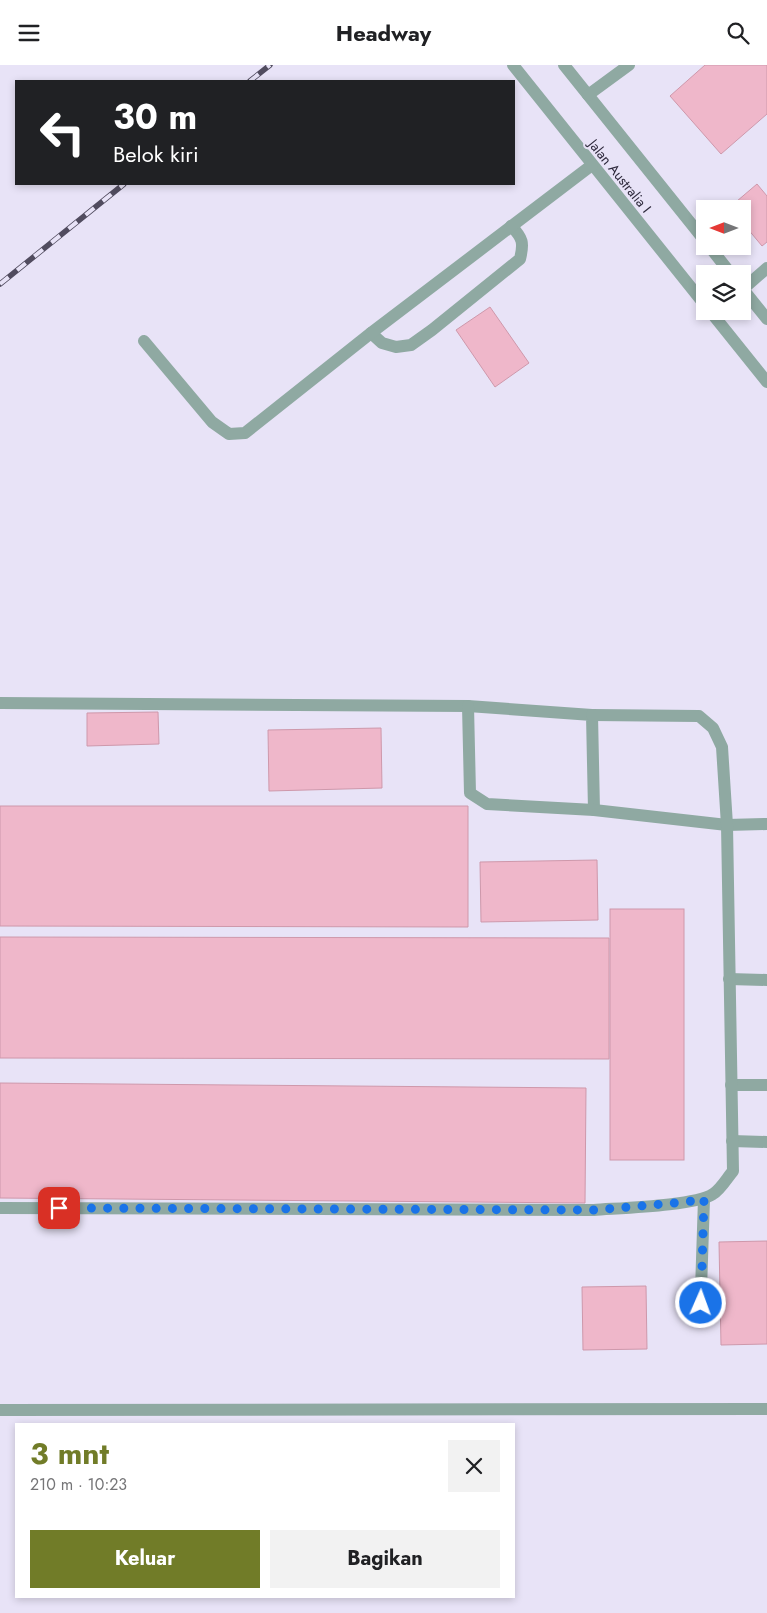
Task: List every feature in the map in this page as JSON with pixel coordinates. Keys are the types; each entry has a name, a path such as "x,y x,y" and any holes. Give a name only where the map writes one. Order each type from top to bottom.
{"lane":[{"name":"Jalan Australia I","path":"513,65 696,294"},
{"name":"Jalan Australia I","path":"564,65 696,230"},
{"path":"588,95 629,65"},
{"path":"144,341 212,421 229,434 245,433 371,333 592,165"},
{"path":"371,333 382,343 396,347 411,345 432,330 520,259 524,246 520,234 511,226"},
{"path":"716,255 724,265"},
{"path":"751,282 767,268"},
{"path":"751,299 767,319"},
{"path":"717,320 767,381"},
{"path":"0,703 468,706 592,715 699,716 713,728 722,747 727,825 733,1171 714,1194 704,1199 594,1210 0,1208"},
{"path":"468,706 470,793 487,805 594,809 727,825 767,824"},
{"path":"592,715 594,809"},
{"path":"729,979 767,980"},
{"path":"731,1085 767,1085"},
{"path":"732,1141 767,1142"},
{"path":"700,1320 704,1199"},
{"path":"0,1410 767,1409"}],"building":[{"path":"705,65 767,65 767,114 721,154 670,96"},
{"path":"757,184 767,196 767,242 762,246 751,233 751,200 738,200"},
{"path":"490,307 529,363 495,387 456,330"},
{"path":"158,712 159,744 87,746 87,713"},
{"path":"381,728 382,788 269,791 268,730"},
{"path":"0,806 468,806 468,927 0,926"},
{"path":"597,860 598,920 481,922 480,862"},
{"path":"610,909 684,909 684,1160 610,1160"},
{"path":"0,937 609,938 609,1059 0,1058"},
{"path":"0,1083 586,1088 585,1203 0,1198"},
{"path":"767,1241 767,1344 721,1345 719,1242"},
{"path":"646,1286 647,1349 583,1350 582,1287"}],"railway":[{"path":"251,80 270,65"},
{"path":"0,284 123,185"}],"route":[{"path":"59,1208 594,1210 704,1199 701,1303"}]}
